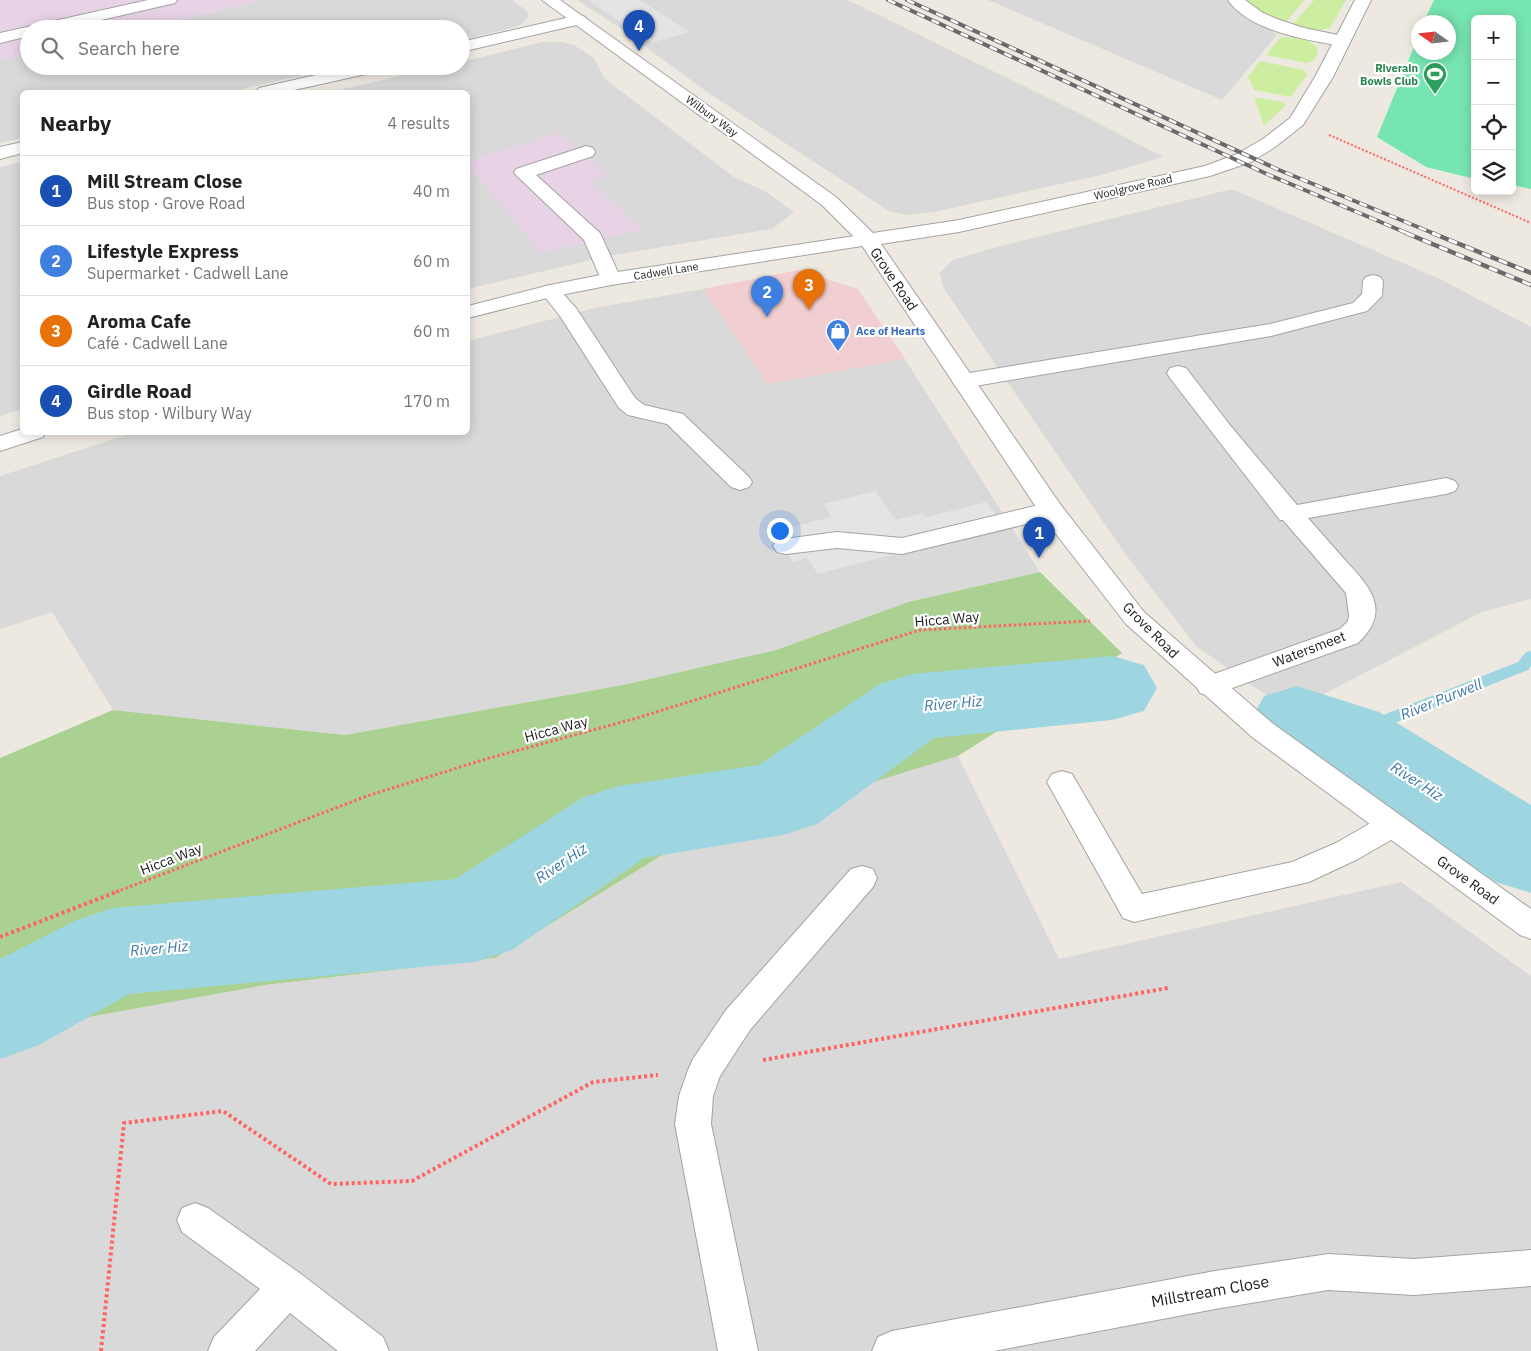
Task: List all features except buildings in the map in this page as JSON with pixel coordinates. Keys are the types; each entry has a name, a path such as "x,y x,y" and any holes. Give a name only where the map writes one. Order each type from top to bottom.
{"street":[{"path":"80,20 169,0"},
{"name":"Wilbury Way","path":"550,0 830,201 868,240"},
{"path":"1236,0 1249,10 1283,27 1311,36 1342,41"},
{"name":"Woolgrove Road","path":"868,240 958,226 1210,170 1244,158 1269,143 1297,121 1324,76 1363,0"},
{"path":"470,45 579,20"},
{"path":"0,38 20,33"},
{"path":"273,90 339,75"},
{"path":"0,154 20,149"},
{"path":"586,152 523,172 594,237 611,279"},
{"name":"Cadwell Lane","path":"470,311 550,291 611,279 868,240"},
{"name":"Grove Road","path":"868,240 1051,510 1135,618 1262,730 1531,926"},
{"path":"963,381 1272,330 1360,307 1372,296 1373,281"},
{"path":"550,291 568,313 627,403 636,410 676,418 740,482"},
{"name":"Watersmeet","path":"1178,373 1204,410 1290,514 1358,590 1363,616 1359,627 1348,636 1210,686"},
{"path":"0,444 26,435"},
{"path":"1290,514 1446,486"},
{"path":"786,546 837,540 902,546 1051,510"},
{"path":"1062,782 1134,909 1298,874 1392,825"},
{"path":"738,1351 693,1124 696,1096 705,1070 738,1020 862,878"},
{"path":"194,1220 288,1287 368,1351"},
{"name":"Millstream Close","path":"892,1351 1215,1290 1328,1272 1414,1277 1531,1268"},
{"path":"228,1351 288,1287"}],"path":[{"path":"1297,121 1531,223"},
{"name":"Hicca Way","path":"0,937 367,796 486,759 637,718 920,630 1135,618"},
{"path":"101,1351 124,1123 223,1110 331,1184 412,1181 593,1082 705,1070 1168,988"}],"shaded area":[{"path":"0,0 262,0 179,20 20,20 20,56 0,60"},
{"path":"262,0 512,0 527,11 529,16 522,24 509,29 470,38 470,20 179,20"},
{"path":"577,0 848,0 1075,111 1163,157 1101,175 934,212 907,215 889,211 707,92 620,28"},
{"path":"588,0 640,0 689,32 651,43"},
{"path":"988,0 1226,0 1245,18 1271,29 1277,35 1222,100"},
{"path":"542,42 563,42 574,45 594,58 605,79 734,177 768,193 794,212 772,229 608,256 470,289 470,90 340,90 404,75 470,75 470,60"},
{"path":"20,56 20,75 304,75 237,90 20,90 20,138 0,143 0,60"},
{"path":"559,133 609,175 590,181 643,230 541,253 470,167 470,160"},
{"path":"20,162 20,410 0,416 0,167"},
{"path":"1232,189 1440,279 1531,327 1531,599 1482,612 1303,705 1273,700 1196,646 1126,555 993,361 943,287 940,272 953,260 993,248"},
{"path":"798,270 858,289 905,359 767,384 703,289"},
{"path":"703,289 767,384 905,359 1040,572 908,602 776,650 623,685 344,735 113,710 52,612 0,629 0,476 126,435 470,435 470,340 594,308"},
{"path":"875,491 896,520 923,513 926,517 986,502 1004,525 818,574 807,558 793,562 774,531 832,517 824,504"},
{"path":"958,756 1059,959 1401,882 1531,976 1531,1351 0,1351 0,1055 71,1020 265,985 495,958 664,854 844,791"}],"green space":[{"path":"1246,0 1305,0 1285,23 1264,14"},
{"path":"1314,0 1346,0 1330,28 1318,30 1294,25"},
{"name":"Riverain Bowls Club","path":"1434,0 1531,0 1531,189 1516,186 1516,15 1471,15 1471,178 1426,167 1377,137 1411,54 1411,60 1456,60 1456,15 1427,15"},
{"path":"1281,37 1311,42 1318,50 1315,60 1306,63 1266,55"},
{"path":"1260,61 1304,70 1307,75 1291,97 1254,90 1248,77"},
{"path":"1254,97 1283,102 1286,105 1264,126"},
{"path":"1040,572 1122,653 958,756 844,791 664,854 495,958 265,985 72,1020 0,1055 0,758 113,710 345,735 623,685 776,650 908,602"}],"waterway":[{"name":"River Purwell","path":"1346,736 1523,666 1531,656"},
{"name":"River Hiz","path":"0,1012 112,952 475,920 619,824 783,798 912,707 1112,688"},
{"name":"River Hiz","path":"1297,720 1346,736 1531,854"}],"railway":[{"path":"888,0 1269,175 1409,234"},
{"path":"907,0 1279,170 1435,234"},
{"path":"1406,233 1531,285"},
{"path":"1432,233 1531,273"}],"place":[{"name":"Girdle Road","path":"639,51"},
{"name":"Riverain Bowls Club","path":"1435,95"},
{"name":"Aroma Cafe","path":"809,310"},
{"name":"Lifestyle Express","path":"767,317"},
{"name":"Ace of Hearts","path":"838,352"},
{"name":"Mill Stream Close","path":"1039,558"}]}
